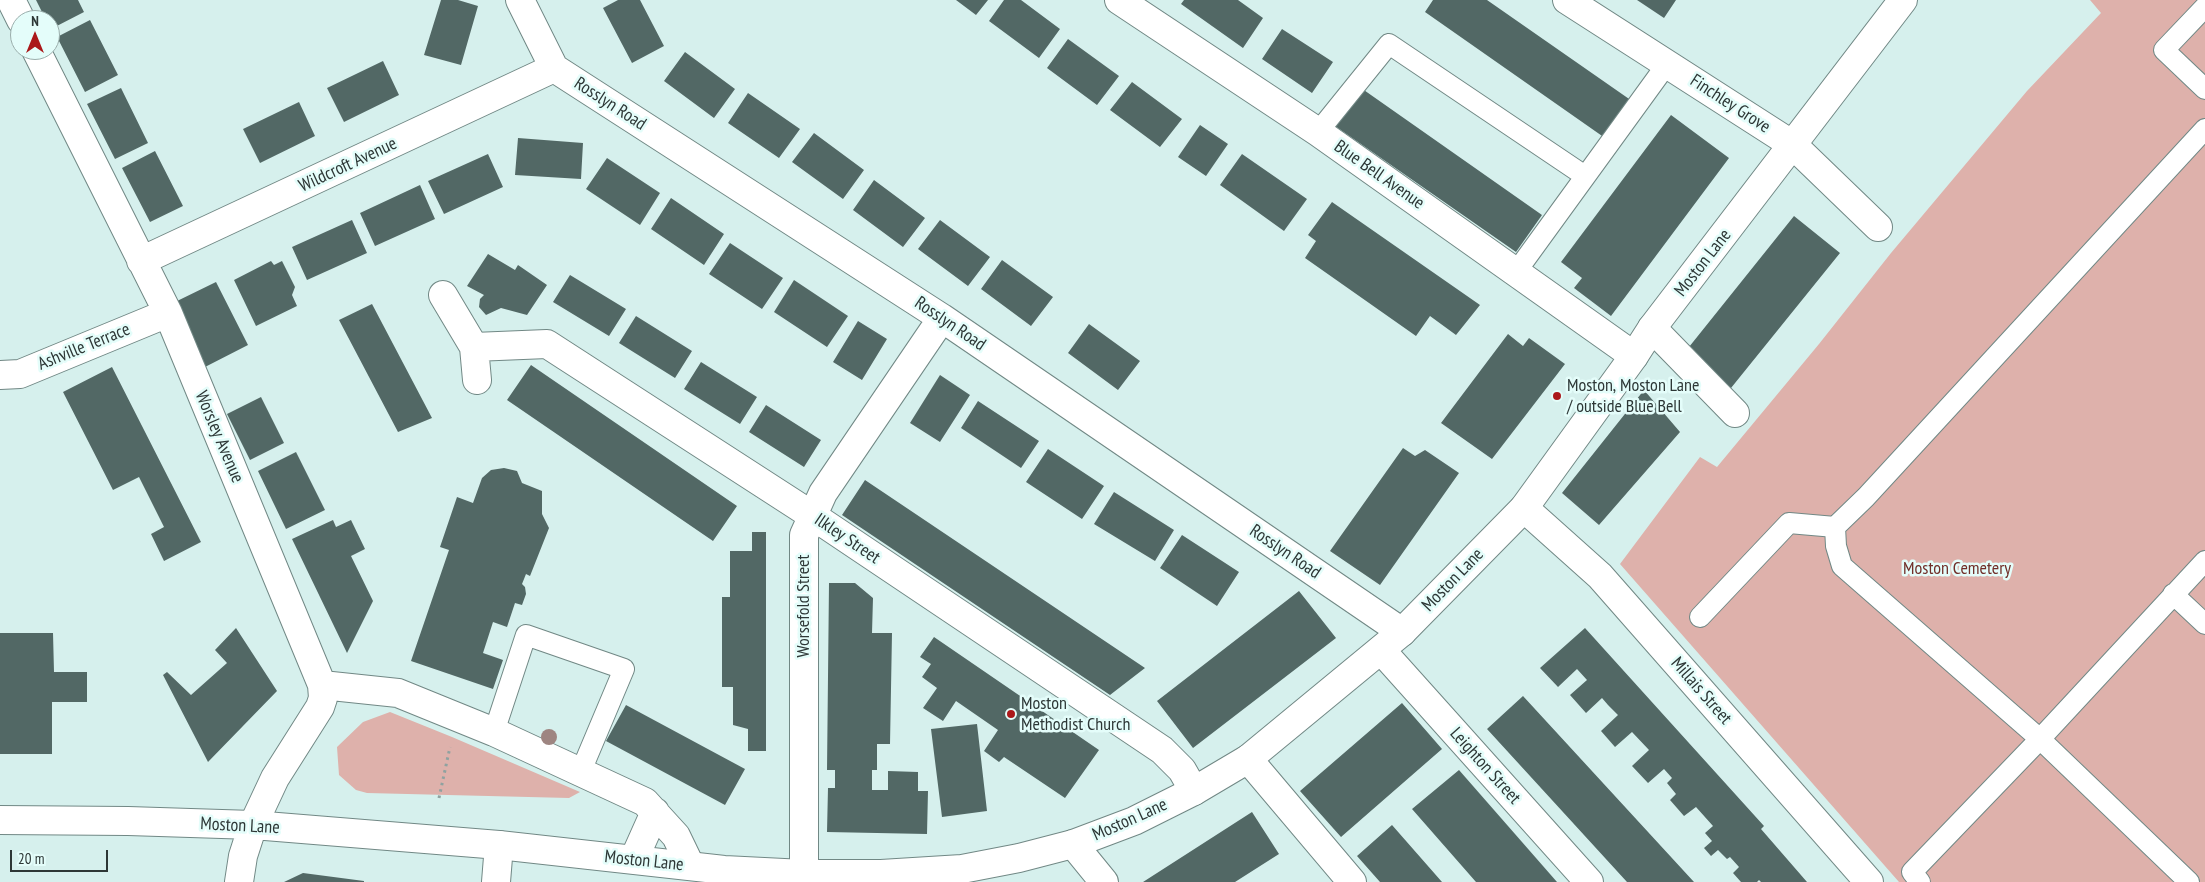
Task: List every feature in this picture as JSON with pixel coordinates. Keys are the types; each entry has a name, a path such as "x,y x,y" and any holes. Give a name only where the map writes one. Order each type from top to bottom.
{"street":[{"name":"Rosslyn Road","path":"520,0 554,68 942,318 1402,632"},
{"name":"Blue Bell Avenue","path":"1119,0 1318,132 1634,356"},
{"name":"Finchley Grove","path":"1568,0 1793,145 1878,227"},
{"name":"Moston Lane","path":"0,820 128,821 253,826 499,845 690,865 724,876 804,874 961,875 1073,844 1134,821 1194,791 1248,759 1402,632 1524,508 1634,356 1652,328 1903,0"},
{"name":"Worsley Avenue","path":"41,60 168,313 322,685"},
{"name":"Wildcroft Avenue","path":"142,261 554,68"},
{"path":"443,295 474,347 477,380"},
{"name":"Ashville Terrace","path":"0,375 20,374 168,313"},
{"name":"Worsefold Street","path":"804,874 804,535 823,494 942,318"},
{"path":"1652,328 1736,413"},
{"name":"Ilkley Street","path":"474,347 547,344 813,516 1162,750 1182,770 1194,791"},
{"name":"Millais Street","path":"1524,508 1600,576 1869,882"},
{"name":"Leighton Street","path":"1381,650 1589,882"},
{"path":"239,882 253,826 275,778 320,707 323,698 322,685 398,693 494,732 645,802 676,836 690,865"},
{"path":"1248,759 1352,882"},
{"path":"634,860 655,812"},
{"path":"1073,844 1104,882"},
{"path":"496,882 499,845"}],"lane":[{"path":"2205,7 2164,50 2205,89"},
{"path":"1318,132 1389,44 1585,176"},
{"path":"1516,272 1667,64"},
{"path":"2189,882 2040,738 1842,566 1836,546 1835,527 1866,497 2205,129"},
{"path":"1700,617 1790,523 1835,527"},
{"path":"1920,882 1912,872 2205,561"},
{"path":"2173,594 2205,624"},
{"path":"494,732 526,635 624,669 581,771"},
{"path":"2201,882 2205,878"}],"path":[{"path":"439,798 452,738 459,719"}],"green space":[{"name":"Moston Cemetery","path":"2090,0 2205,0 2205,882 1899,882 1620,564 1700,457 1717,467 1819,344 1891,253 2027,91 2101,13"},
{"path":"390,712 580,792 569,798 367,793 356,790 339,775 337,747 363,722"}],"building":[{"path":"36,0 78,0 84,12 60,24 60,10 41,10"},
{"path":"441,0 458,0 478,6 461,65 424,55"},
{"path":"618,0 640,0 664,46 632,63 603,8"},
{"path":"956,0 988,0 976,15"},
{"path":"1004,0 1021,0 1060,29 1039,58 989,21"},
{"path":"1184,0 1238,0 1263,18 1243,48 1181,4"},
{"path":"1433,0 1487,0 1632,101 1605,138 1425,12"},
{"path":"1637,0 1676,0 1664,18"},
{"path":"90,20 118,75 85,92 60,43 60,35"},
{"path":"1282,29 1333,62 1312,93 1262,59"},
{"path":"1068,39 1119,76 1097,105 1047,68"},
{"path":"685,52 735,89 714,118 664,81"},
{"path":"383,61 399,95 344,122 327,88"},
{"path":"1132,82 1182,119 1160,147 1110,110"},
{"path":"121,88 148,143 115,159 87,104"},
{"path":"1361,88 1542,215 1516,252 1335,126"},
{"path":"748,93 800,129 779,158 728,123"},
{"path":"299,102 315,136 260,163 243,129"},
{"path":"1671,115 1729,158 1611,316 1574,288 1582,278 1561,262"},
{"path":"1200,125 1228,144 1206,176 1178,157"},
{"path":"814,133 864,170 843,199 792,162"},
{"path":"518,138 583,143 581,179 515,175"},
{"path":"155,151 183,206 150,222 122,168"},
{"path":"488,154 503,187 444,214 428,181"},
{"path":"1242,154 1307,199 1284,231 1220,185"},
{"path":"607,158 660,193 640,225 586,189"},
{"path":"874,180 925,218 903,247 853,210"},
{"path":"420,185 435,219 375,246 360,213"},
{"path":"671,198 724,234 704,265 651,229"},
{"path":"1332,202 1480,305 1456,335 1430,316 1416,336 1305,258 1316,241 1308,235"},
{"path":"1794,216 1840,253 1731,388 1685,352"},
{"path":"352,220 367,253 307,280 292,247"},
{"path":"940,220 990,257 968,286 918,249"},
{"path":"730,243 783,278 762,309 709,274"},
{"path":"488,254 515,270 518,265 547,285 527,315 501,308 486,315 479,307 480,299 484,295 467,286"},
{"path":"1002,260 1053,297 1031,326 981,289"},
{"path":"271,261 274,265 282,261 295,287 292,295 297,306 256,326 234,280"},
{"path":"570,275 626,309 609,336 553,302"},
{"path":"794,280 848,316 827,347 774,312"},
{"path":"216,282 248,345 205,367 173,303"},
{"path":"372,304 432,418 398,432 339,320"},
{"path":"636,316 692,351 675,378 619,343"},
{"path":"858,321 887,339 862,380 833,362"},
{"path":"1089,324 1140,361 1118,390 1068,353"},
{"path":"1508,334 1523,346 1529,338 1565,364 1492,459 1441,423"},
{"path":"701,362 757,397 740,424 684,389"},
{"path":"531,365 737,506 713,541 507,400"},
{"path":"112,367 201,542 164,561 151,534 164,527 139,477 113,490 63,392"},
{"path":"940,375 970,395 940,442 910,423"},
{"path":"1644,390 1680,432 1599,525 1562,493"},
{"path":"261,397 284,443 250,460 227,414"},
{"path":"978,401 1039,441 1021,468 961,428"},
{"path":"766,405 821,440 804,467 749,432"},
{"path":"1403,448 1415,456 1425,450 1459,473 1380,585 1330,551"},
{"path":"1048,449 1104,486 1082,519 1026,482"},
{"path":"296,452 325,510 286,529 258,471"},
{"path":"504,468 517,471 522,483 542,491 542,514 549,528 530,576 526,574 522,584 525,587 526,594 522,605 515,603 507,627 493,622 483,653 503,660 493,689 411,661 449,550 440,547 457,497 473,503 482,478 491,470"},
{"path":"865,480 1145,668 1110,695 842,515"},
{"path":"1114,492 1174,530 1155,561 1094,524"},
{"path":"333,520 336,527 351,520 365,549 351,556 373,601 347,653 292,539"},
{"path":"752,532 766,532 766,751 748,751 748,729 733,725 733,687 722,687 722,597 730,597 730,551 752,551"},
{"path":"1182,535 1239,572 1217,606 1160,568"},
{"path":"829,583 855,583 873,598 872,633 892,633 890,744 877,744 877,770 872,770 872,790 888,790 888,771 918,772 918,791 928,791 927,834 827,832 828,788 835,788 835,770 827,770"},
{"path":"1299,591 1336,638 1193,748 1157,701"},
{"path":"236,628 277,691 208,762 163,675 167,672 191,695 227,663 215,650"},
{"path":"1585,628 1764,826 1761,829 1807,882 1761,882 1759,880 1757,882 1741,882 1733,873 1739,867 1730,857 1727,859 1718,850 1711,856 1704,848 1712,841 1705,833 1713,826 1696,807 1684,816 1670,800 1676,794 1667,783 1672,778 1664,769 1648,783 1632,766 1649,750 1632,732 1615,747 1601,731 1618,715 1602,698 1586,713 1570,695 1587,680 1577,669 1558,687 1540,668"},
{"path":"0,633 53,633 54,672 87,672 87,702 52,702 52,754 0,754"},
{"name":"Moston Methodist Church","path":"934,637 1099,750 1065,798 1004,757 999,762 984,751 998,730 956,701 943,721 923,708 937,688 922,677 931,664 920,657"},
{"path":"1523,696 1694,882 1627,882 1487,729"},
{"path":"1402,703 1442,749 1341,837 1300,791"},
{"path":"626,705 745,769 725,805 606,741"},
{"path":"977,724 987,811 942,817 931,729"},
{"path":"1459,770 1557,882 1476,882 1412,809"},
{"path":"1252,812 1279,854 1235,882 1143,882"},
{"path":"1392,825 1442,882 1380,882 1357,856"},
{"path":"303,873 364,881 364,882 284,882"}],"place":[{"name":"Moston, Moston Lane / outside Blue Bell","path":"1557,396"},
{"name":"Moston Methodist Church","path":"1011,714"}]}
